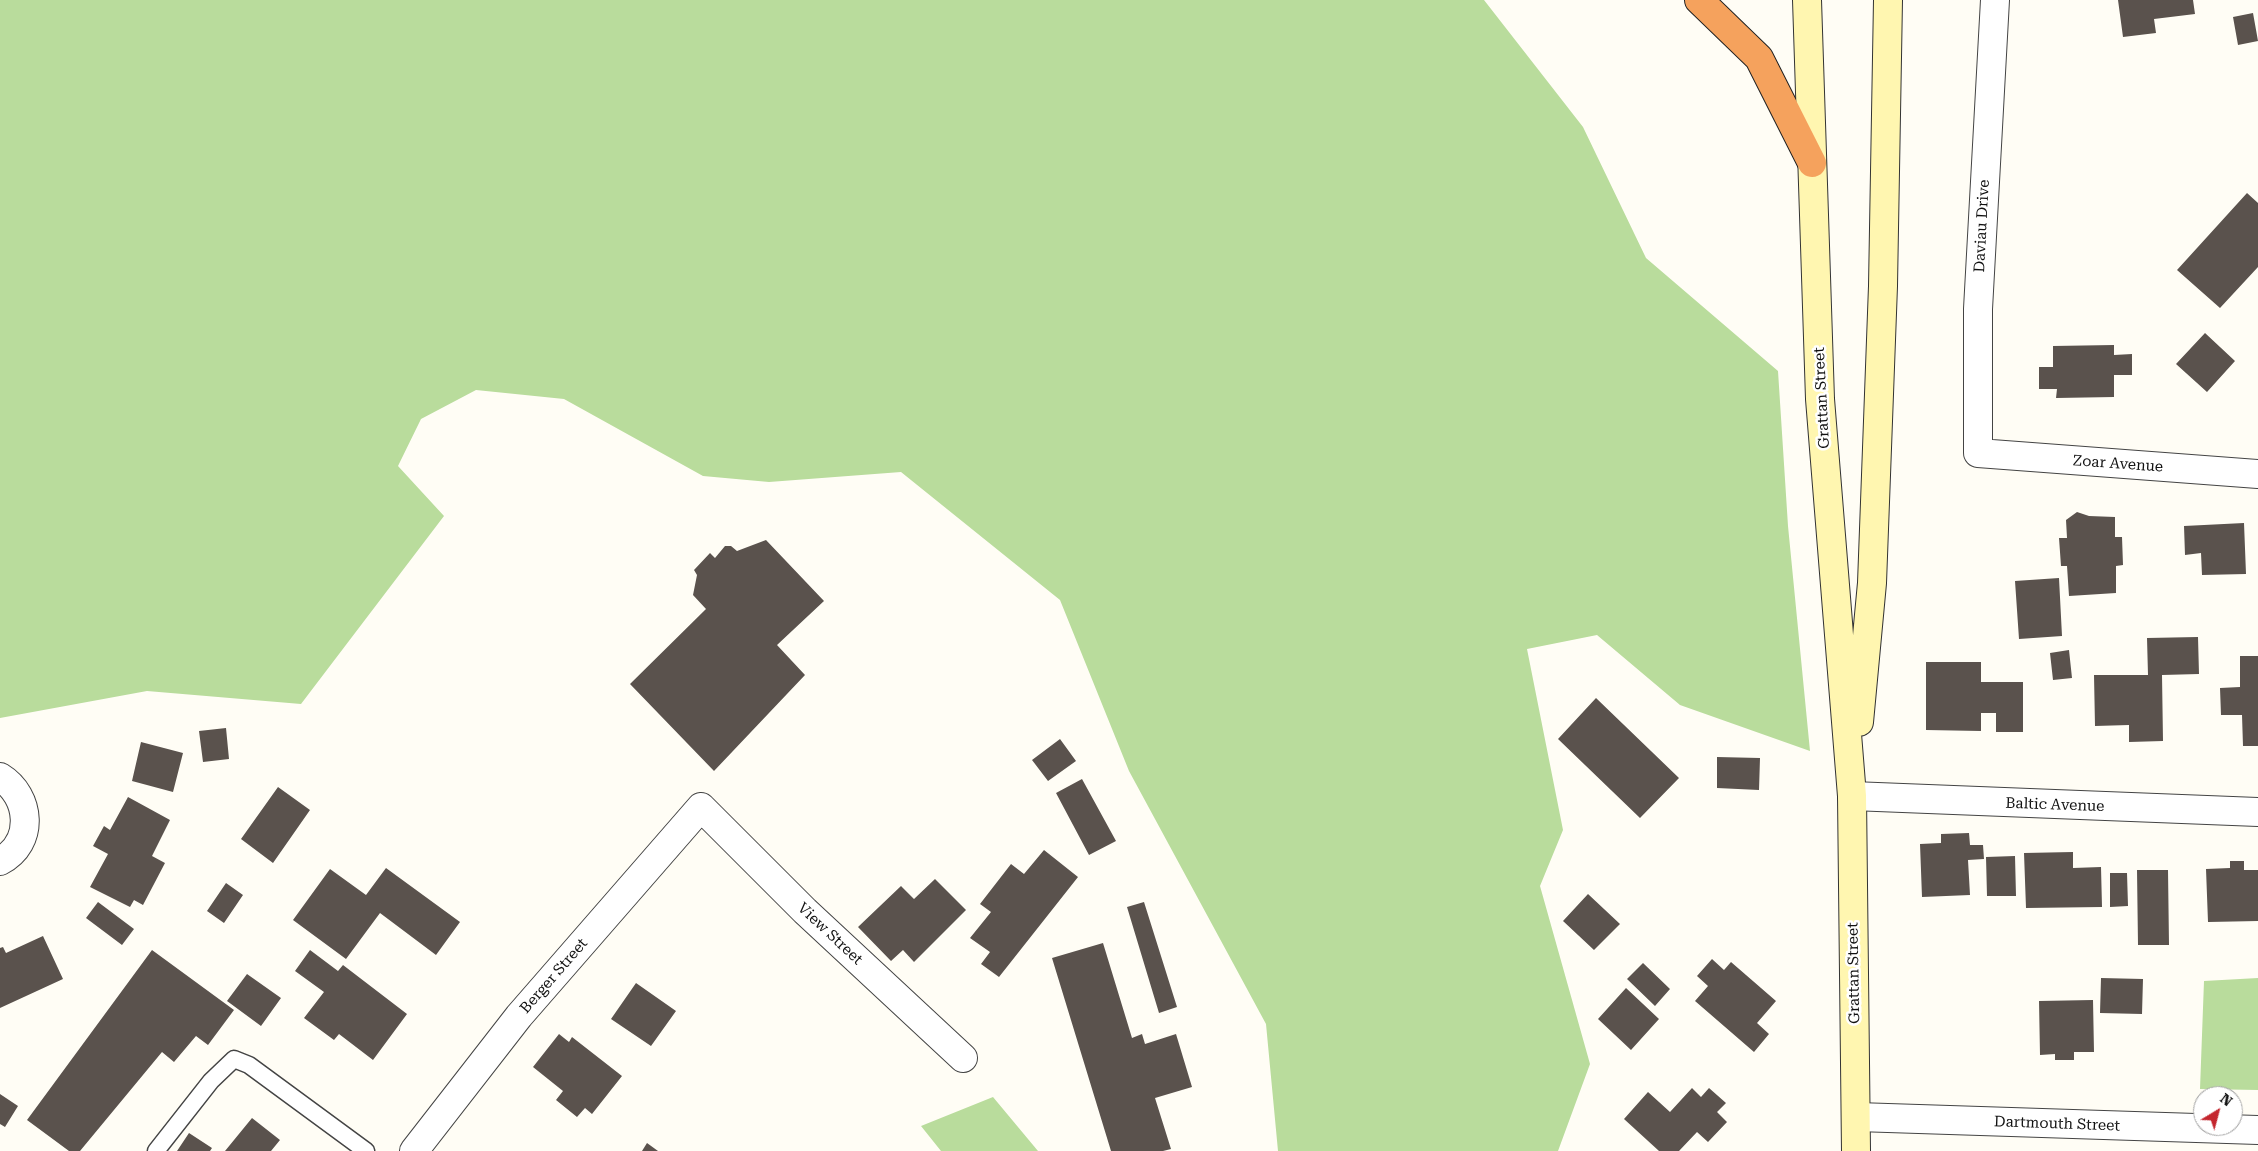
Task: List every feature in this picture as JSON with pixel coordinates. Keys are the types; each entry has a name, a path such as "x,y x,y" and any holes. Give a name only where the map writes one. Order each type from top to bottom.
{"highway":[{"path":"1699,0 1758,58 1812,162"}],"main road":[{"name":"Grattan Street","path":"1807,0 1820,399 1852,796 1856,1151"},
{"name":"Grattan Street","path":"1852,796 1872,583 1883,286 1888,0"}],"street":[{"name":"Daviau Drive","path":"1978,453 1978,309 1995,0"},
{"name":"Zoar Avenue","path":"1978,453 2258,474"},
{"path":"0,777 14,788 22,802 26,818 24,833 17,847 7,858 0,861"},
{"name":"Baltic Avenue","path":"1852,796 2258,812"},
{"name":"View Street","path":"701,807 805,911 963,1058"},
{"name":"Berger Street","path":"414,1151 519,1016 701,807"},
{"name":"Dartmouth Street","path":"1857,1117 2258,1130"}],"lane":[{"path":"156,1151 211,1081 234,1059 249,1065 366,1151"}],"green space":[{"path":"0,0 1484,0 1583,127 1646,258 1778,371 1788,526 1810,751 1680,705 1597,635 1527,649 1563,830 1540,886 1590,1064 1558,1151 1278,1151 1266,1024 1129,771 1060,600 901,472 769,482 703,476 564,399 476,390 421,419 398,466 444,516 301,704 147,691 0,718"},
{"path":"2258,978 2258,1090 2243,1090 2243,1086 2200,1086 2204,981"},
{"path":"993,1097 1038,1151 941,1151 921,1126"}],"building":[{"path":"2118,0 2193,0 2195,14 2154,19 2156,33 2123,37"},
{"path":"2253,13 2258,41 2238,45 2233,17"},
{"path":"2247,193 2258,203 2258,267 2220,308 2177,270"},
{"path":"2205,333 2235,361 2207,392 2176,364"},
{"path":"2114,345 2114,355 2132,354 2132,375 2114,375 2114,397 2056,398 2057,389 2039,389 2039,367 2053,367 2053,346"},
{"path":"2077,512 2089,516 2115,517 2115,537 2122,537 2123,565 2116,566 2116,593 2069,596 2067,566 2061,566 2059,538 2067,538 2066,520"},
{"path":"2244,523 2246,574 2202,575 2201,553 2185,555 2184,526"},
{"path":"766,540 824,601 777,645 805,675 714,771 630,684 706,609 693,595 697,575 694,570 710,553 715,558 725,546 731,546 737,551"},
{"path":"2059,578 2062,636 2019,639 2015,581"},
{"path":"2198,637 2199,674 2162,675 2163,741 2129,742 2129,725 2095,726 2094,675 2148,675 2147,638"},
{"path":"2069,650 2072,678 2053,680 2050,653"},
{"path":"2240,656 2258,656 2258,746 2243,746 2242,715 2221,715 2220,688 2240,687"},
{"path":"1926,662 1981,662 1981,682 2023,682 2023,732 1996,732 1996,713 1981,713 1981,731 1926,730"},
{"path":"1596,698 1679,778 1640,818 1558,739"},
{"path":"226,728 229,759 203,762 199,731"},
{"path":"1060,739 1076,761 1048,781 1032,760"},
{"path":"141,742 183,753 173,792 132,781"},
{"path":"1717,757 1760,758 1759,790 1717,788"},
{"path":"1082,779 1116,841 1089,855 1056,793"},
{"path":"278,787 310,810 273,863 241,839"},
{"path":"128,797 170,820 152,856 165,863 143,905 134,900 130,907 90,887 108,854 93,846 104,826 110,830"},
{"path":"1969,833 1970,845 1983,845 1984,859 1968,860 1970,895 1922,897 1920,844 1941,843 1941,834"},
{"path":"1044,850 1078,877 999,977 981,964 990,952 970,938 991,912 980,904 1011,864 1024,874"},
{"path":"2073,852 2073,868 2101,867 2102,907 2026,908 2024,853"},
{"path":"2015,856 2016,896 1987,896 1986,857"},
{"path":"2230,861 2244,861 2244,870 2258,870 2258,921 2208,922 2206,869 2230,868"},
{"path":"386,868 460,922 436,955 380,913 346,959 293,920 330,869 366,895"},
{"path":"2137,870 2168,870 2169,945 2138,945"},
{"path":"2110,873 2127,873 2128,906 2110,907"},
{"path":"935,879 966,910 914,962 903,950 891,961 858,927 901,886 914,899"},
{"path":"226,883 243,895 224,923 207,911"},
{"path":"1588,894 1620,924 1594,950 1563,921"},
{"path":"98,902 134,929 122,945 86,918"},
{"path":"1144,902 1177,1007 1159,1013 1127,907"},
{"path":"43,936 63,979 0,1008 0,948 3,947 6,953"},
{"path":"1103,943 1132,1038 1142,1034 1145,1044 1176,1034 1192,1087 1155,1098 1171,1149 1163,1151 1111,1151 1052,958"},
{"path":"152,950 234,1010 208,1045 196,1036 174,1062 162,1052 80,1151 69,1151 27,1120"},
{"path":"310,950 338,971 343,965 407,1014 373,1060 339,1034 334,1040 304,1018 324,992 295,971"},
{"path":"1712,959 1724,970 1731,962 1776,1001 1757,1023 1769,1034 1754,1052 1695,1001 1708,986 1697,976"},
{"path":"1643,963 1670,989 1655,1006 1627,979"},
{"path":"247,974 281,998 261,1026 227,1001"},
{"path":"2101,978 2143,979 2142,1014 2100,1013"},
{"path":"636,983 676,1011 651,1046 611,1019"},
{"path":"1626,988 1659,1019 1631,1050 1598,1019"},
{"path":"2093,1000 2094,1052 2074,1052 2074,1060 2055,1060 2055,1054 2040,1055 2039,1001"},
{"path":"559,1034 569,1042 572,1037 622,1076 592,1114 585,1108 577,1117 556,1100 563,1091 533,1067"},
{"path":"1692,1088 1701,1097 1709,1088 1726,1103 1717,1112 1727,1122 1708,1142 1697,1132 1679,1151 1659,1151 1624,1119 1648,1092 1670,1112"},
{"path":"0,1094 18,1106 5,1127 0,1124"},
{"path":"252,1118 280,1140 271,1151 225,1151"},
{"path":"189,1133 212,1148 210,1151 177,1151"},
{"path":"647,1143 658,1151 642,1151"}]}
